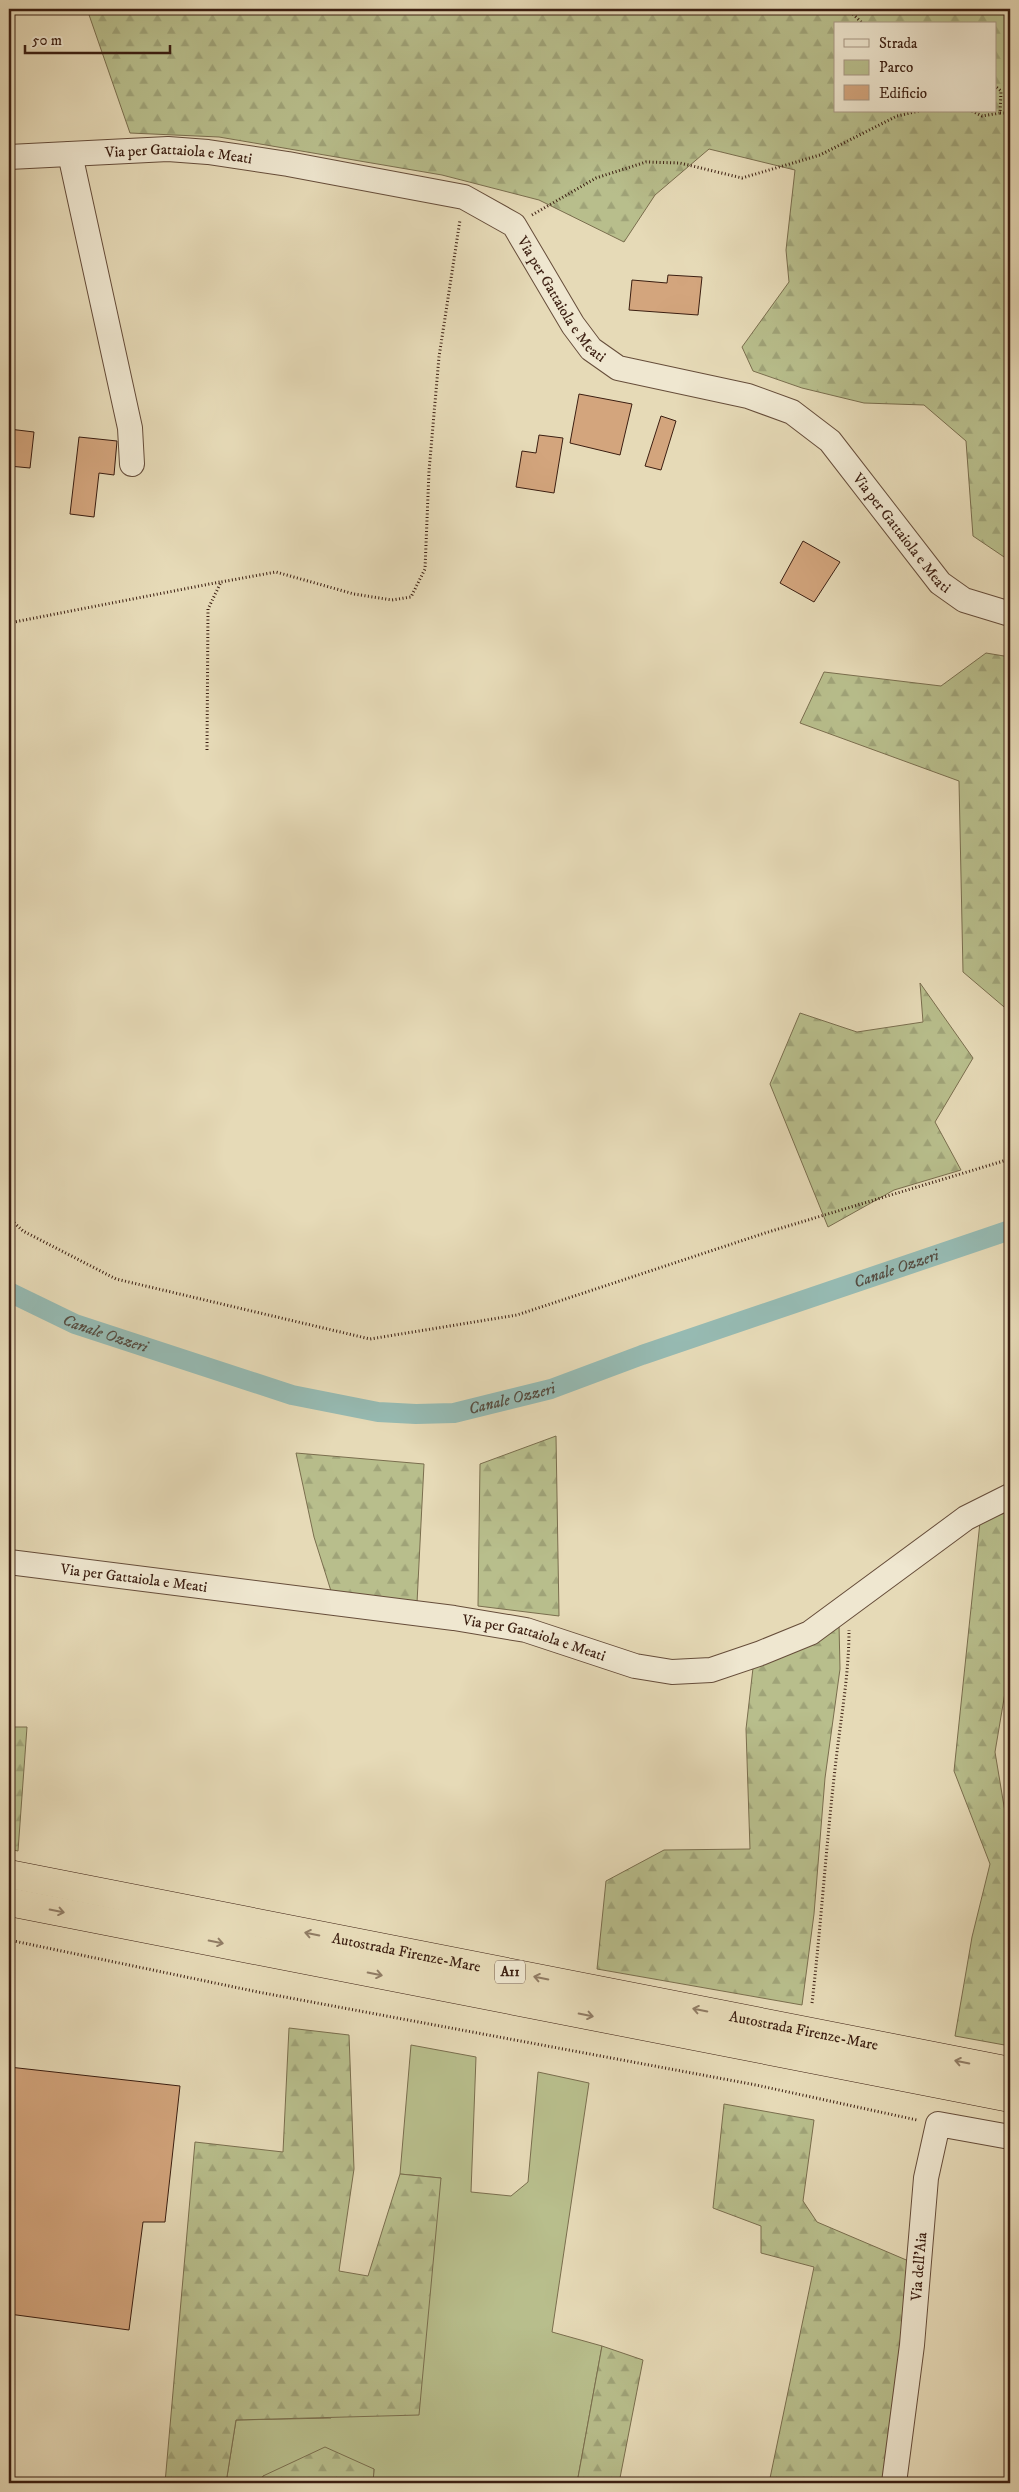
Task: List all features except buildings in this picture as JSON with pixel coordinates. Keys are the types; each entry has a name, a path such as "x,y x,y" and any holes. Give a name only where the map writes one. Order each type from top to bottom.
{"highway":[{"name":"Autostrada Firenze-Mare","path":"9,1874 1010,2071"},
{"name":"Autostrada Firenze-Mare","path":"9,1902 1010,2098"}],"street":[{"name":"Via per Gattaiola e Meati","path":"9,157 168,149 208,152 288,164 464,197 514,225 573,326 591,349 618,368 748,396 792,412 830,441 940,582 964,600 1001,614 1010,614"},
{"path":"70,154 128,419 132,464"},
{"name":"Via per Gattaiola e Meati","path":"9,1562 454,1618 526,1630 635,1666 672,1672 711,1670 761,1653 810,1633 966,1518 1010,1496"},
{"path":"938,2124 1010,2137"},
{"name":"Via dell'Aia","path":"894,2483 912,2345 926,2178 938,2124"}],"path":[{"path":"848,9 861,22"},
{"path":"996,87 1001,91 1000,113"},
{"path":"514,225 596,178 646,162 680,163 742,178 820,155 898,116 915,112"},
{"path":"974,112 982,116 1010,113"},
{"path":"9,623 276,572 354,594 392,600 411,597 425,568 429,471 439,357 464,197"},
{"path":"208,750 208,609 221,582"},
{"path":"9,1218 23,1231 116,1279 370,1338 517,1315 765,1233 1010,1159"},
{"path":"812,2003 821,1932 835,1769 849,1665 849,1604"},
{"path":"1010,1718 1010,1791"},
{"path":"9,1940 258,1992 756,2085 938,2124"}],"green space":[{"path":"87,9 1010,9 1010,561 973,536 966,441 924,405 864,403 802,388 753,371 742,347 789,282 786,250 795,170 709,149 655,195 624,242 539,200 442,175 219,137 130,133"},
{"path":"986,653 1010,657 1010,736 1005,763 1010,764 1010,1012 963,972 959,781 800,723 824,672 941,686"},
{"path":"920,983 973,1058 935,1122 961,1170 894,1190 828,1227 770,1084 800,1013 857,1032 923,1022"},
{"path":"556,1436 559,1616 478,1606 480,1464"},
{"path":"296,1453 424,1464 417,1603 331,1591 314,1537"},
{"path":"1010,1511 1010,1663 995,1752 1010,1842 1006,1896 1010,1897 1010,2046 955,2036 972,1937 990,1864 954,1771 980,1522"},
{"path":"839,1624 840,1669 825,1778 814,1914 802,2005 597,1969 606,1881 664,1850 750,1849 746,1729 753,1668"},
{"path":"9,1727 27,1727 18,1851 9,1849"},
{"path":"289,2028 349,2035 354,2169 339,2271 368,2276 400,2174 441,2178 419,2415 236,2420 226,2483 165,2483 195,2142 283,2152"},
{"path":"411,2045 476,2057 471,2192 511,2196 528,2182 538,2072 589,2083 552,2332 602,2346 577,2483 373,2483 374,2469 263,2476 261,2483 226,2483 236,2420 331,2418 441,2178 400,2174"},
{"path":"724,2104 814,2120 803,2201 817,2222 911,2262 884,2483 769,2483 814,2267 761,2253 761,2226 713,2208"},
{"path":"602,2346 643,2360 619,2483 577,2483"},
{"path":"325,2447 374,2469 373,2483 261,2483 263,2476"}],"waterway":[{"name":"Canale Ozzeri","path":"9,1292 75,1324 292,1395 378,1412 454,1413 551,1389 642,1355 1010,1230"}]}
